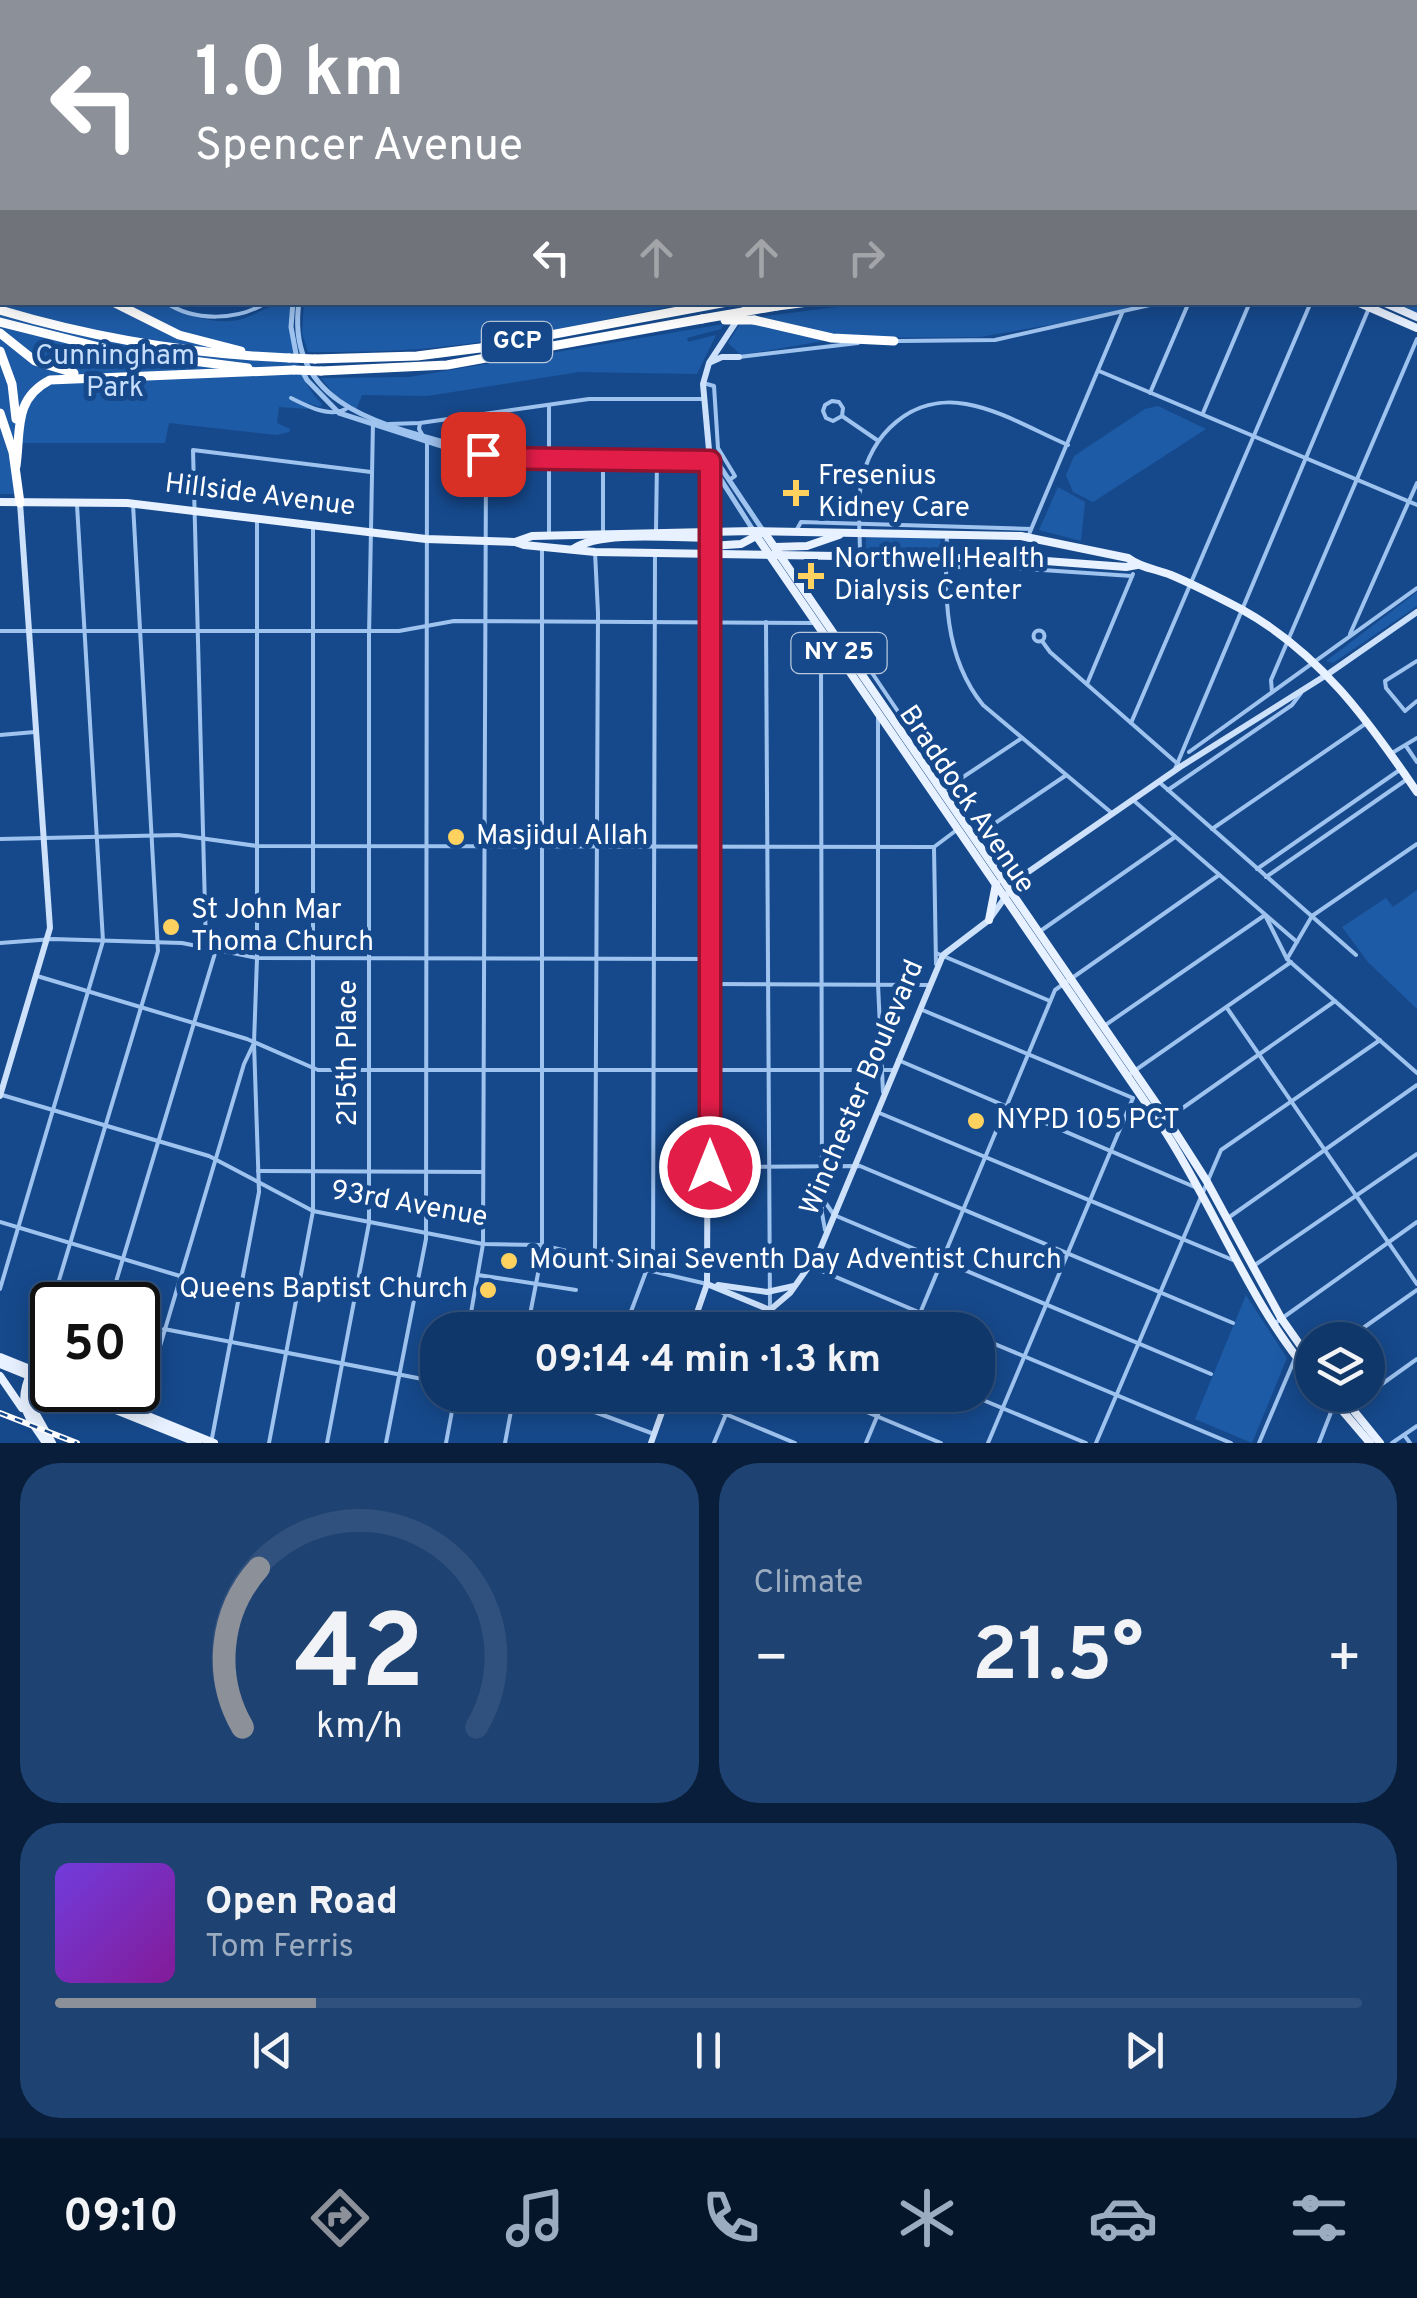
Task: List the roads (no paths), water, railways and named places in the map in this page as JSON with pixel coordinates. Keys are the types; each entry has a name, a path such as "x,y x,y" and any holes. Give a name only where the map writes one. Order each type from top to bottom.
{"highway":[{"path":"119,305 190,338 289,358"},
{"name":"GCP","path":"0,310 84,333 168,348 316,359 418,356 480,348 711,305"},
{"name":"GCP","path":"0,322 150,357 322,370 406,368 481,360 785,305"},
{"path":"702,319 754,320 832,338 894,341"},
{"path":"0,333 21,352 44,365 70,373 107,376"},
{"path":"0,351 12,384 17,442"},
{"path":"20,503 16,466 22,408 28,396 42,384 60,378 294,370"},
{"path":"0,413 16,466"}],"main road":[{"path":"698,1312 707,1284 710,1167 710,461 704,383 710,363 747,305"},
{"path":"1363,305 1417,328"},
{"path":"1390,305 1417,317"},
{"path":"724,339 739,357"},
{"path":"710,363 722,356 739,357"},
{"name":"Hillside Avenue","path":"0,502 133,503 426,539 515,542 596,552 655,553 758,533 849,532 860,528 947,534 1029,533 1128,558 1242,610 1288,640 1328,674 1368,722 1417,792"},
{"path":"0,1095 50,928 20,503"},
{"name":"Hillside Avenue","path":"515,542 549,536 656,532 774,551 1137,565"},
{"path":"774,551 807,546 849,532"},
{"path":"573,549 580,544 609,540 741,544 758,533"},
{"name":"Braddock Avenue","path":"758,533 942,791 1131,1074 1168,1119 1227,1218 1295,1354"},
{"name":"Winchester Boulevard","path":"770,1310 787,1297 810,1266 826,1234 930,985 939,954 989,920 1018,879 1192,755 1304,690 1417,613"},
{"name":"Braddock Avenue","path":"822,624 889,728 921,761 958,829 996,884 1038,932 1067,980 1103,1027 1131,1074 1136,1096 1201,1190 1239,1262 1295,1342"},
{"path":"989,920 996,884"},
{"name":"93rd Avenue","path":"707,1284 767,1292 794,1286"},
{"name":"93rd Avenue","path":"707,1284 770,1310"},
{"path":"0,1361 30,1374"},
{"path":"0,1361 22,1366 30,1373"},
{"path":"0,1376 49,1443"},
{"path":"28,1416 22,1394 30,1379"},
{"path":"34,1412 49,1443"},
{"path":"130,1412 198,1443"},
{"path":"651,1443 662,1412"},
{"path":"1346,1412 1370,1443"},
{"path":"1355,1412 1380,1443"},
{"path":"139,1416 212,1443"}],"street":[{"path":"171,305 180,311 235,317 261,305"},
{"path":"295,305 291,327 296,356 307,380 339,413"},
{"path":"296,305 305,358 320,385 346,409 373,423 420,423 589,399 705,399"},
{"path":"739,357 815,346 995,340 1153,305"},
{"path":"1150,393 1188,305"},
{"path":"1202,415 1249,305"},
{"path":"1131,724 1310,305"},
{"path":"1042,641 1177,768 1369,308"},
{"path":"1019,559 1122,314"},
{"path":"1272,692 1271,680 1417,339"},
{"path":"1099,371 1417,505"},
{"path":"704,383 714,386 718,448 732,478"},
{"path":"291,398 325,412 486,458 710,461"},
{"path":"828,402 839,402 842,416 830,420 824,415 828,402"},
{"path":"860,555 862,480 878,440 898,420 918,409 958,402 980,407 1068,445"},
{"path":"549,404 549,536"},
{"path":"339,413 346,409"},
{"path":"842,416 878,440"},
{"name":"215th Place","path":"328,1443 369,1223 373,423"},
{"path":"386,1443 426,1234 426,443 420,434 420,423"},
{"path":"388,424 486,458 483,1244 471,1312"},
{"path":"206,948 193,450 371,472"},
{"path":"466,454 486,484"},
{"path":"603,460 603,534"},
{"path":"656,532 657,460"},
{"name":"Braddock Avenue","path":"710,461 717,462 732,478 758,533"},
{"name":"Braddock Avenue","path":"710,461 758,533"},
{"path":"1348,637 1417,483"},
{"path":"710,492 720,488 730,496"},
{"path":"0,1289 103,941 76,502"},
{"path":"59,1282 158,951 133,503"},
{"path":"212,1443 259,1192 254,1043 257,518"},
{"name":"Hillside Avenue","path":"796,532 801,522 860,528 1029,533"},
{"path":"269,1443 313,1211 313,525"},
{"path":"947,534 948,620 968,684 983,705 1113,814"},
{"path":"531,1312 541,1245 542,546"},
{"path":"595,1256 596,552"},
{"path":"632,1312 650,1269 655,553"},
{"name":"Hillside Avenue","path":"895,556 895,566 1132,576"},
{"path":"1086,684 1137,565"},
{"name":"Winchester Boulevard","path":"1192,755 1417,588"},
{"path":"1362,608 1371,621"},
{"path":"0,632 30,629 369,632 454,621 766,622 822,624 825,652"},
{"path":"766,622 770,1310"},
{"path":"826,1234 822,655 834,646"},
{"path":"1417,661 1385,680 1386,688 1404,711 1417,701"},
{"name":"Braddock Avenue","path":"864,662 921,761"},
{"name":"Winchester Boulevard","path":"1168,790 1292,705 1304,690"},
{"path":"878,712 878,984 884,1096"},
{"path":"1212,829 1368,722"},
{"path":"878,736 889,728"},
{"path":"0,735 37,732"},
{"path":"942,791 1022,738"},
{"path":"1391,754 1417,738"},
{"path":"1185,745 1192,755"},
{"path":"1406,746 1417,762"},
{"path":"1258,869 1401,770"},
{"path":"973,838 1066,775"},
{"path":"1266,877 1408,778"},
{"path":"1159,782 1356,954"},
{"path":"1133,800 1297,942"},
{"path":"1352,804 1359,813"},
{"path":"0,839 150,835 257,846 934,846 958,829"},
{"path":"1315,829 1322,838"},
{"path":"1038,932 1175,836"},
{"path":"1131,1074 1289,960 1312,916 1417,844"},
{"path":"934,846 939,954 1050,1001"},
{"path":"920,1312 1050,1001 1067,980 1219,875"},
{"path":"1265,915 1289,960 1417,1072"},
{"path":"1103,1027 1265,915"},
{"path":"0,943 156,942 257,958 710,958"},
{"path":"115,1282 216,950"},
{"path":"36,976 254,1043 312,1068 894,1070"},
{"path":"710,984 930,985"},
{"path":"1168,1119 1335,1001"},
{"path":"1227,1008 1417,1287 1370,1322"},
{"path":"920,1009 1136,1096 988,1443"},
{"path":"1096,1443 1220,1150 1380,1040"},
{"path":"139,1416 244,1064 254,1043"},
{"path":"898,1060 1201,1190"},
{"path":"244,1064 257,1066"},
{"path":"1227,1218 1417,1086"},
{"name":"93rd Avenue","path":"0,1095 215,1160 313,1211 483,1244 541,1245 707,1284"},
{"path":"877,1112 1239,1262"},
{"path":"1252,1267 1417,1154"},
{"path":"710,1167 860,1166 1233,1323"},
{"path":"258,1171 483,1172"},
{"path":"823,1199 834,1216 1211,1374"},
{"path":"0,1222 180,1276"},
{"path":"1277,1320 1417,1222"},
{"path":"810,1266 918,1312"},
{"path":"478,1276 576,1290"},
{"name":"93rd Avenue","path":"770,1310 775,1312"},
{"path":"164,1329 420,1379"},
{"path":"995,1344 1231,1443"},
{"path":"1260,1443 1295,1358"},
{"path":"1385,1381 1417,1359"},
{"path":"995,1405 1086,1443"},
{"path":"446,1443 452,1412"},
{"path":"505,1443 511,1412"},
{"path":"595,1412 654,1434"},
{"path":"721,1412 796,1443"},
{"path":"867,1412 941,1443"},
{"path":"866,1443 879,1412"},
{"path":"1318,1443 1329,1412"},
{"path":"714,1443 726,1414"},
{"path":"1392,1443 1417,1426"},
{"path":"1404,1436 1410,1443"}],"railway":[{"path":"0,1413 77,1443"}],"place":[{"name":"Fresenius Kidney Care","path":"796,493"},
{"name":"Northwell Health Dialysis Center","path":"811,576"},
{"name":"Masjidul Allah","path":"456,837"},
{"name":"St John Mar Thoma Church","path":"171,927"},
{"name":"NYPD 105 PCT","path":"976,1121"},
{"name":"Mount Sinai Seventh Day Adventist Church","path":"509,1261"},
{"name":"Queens Baptist Church","path":"488,1290"}],"park label":[{"name":"Cunningham Park","path":"115,373"}]}
